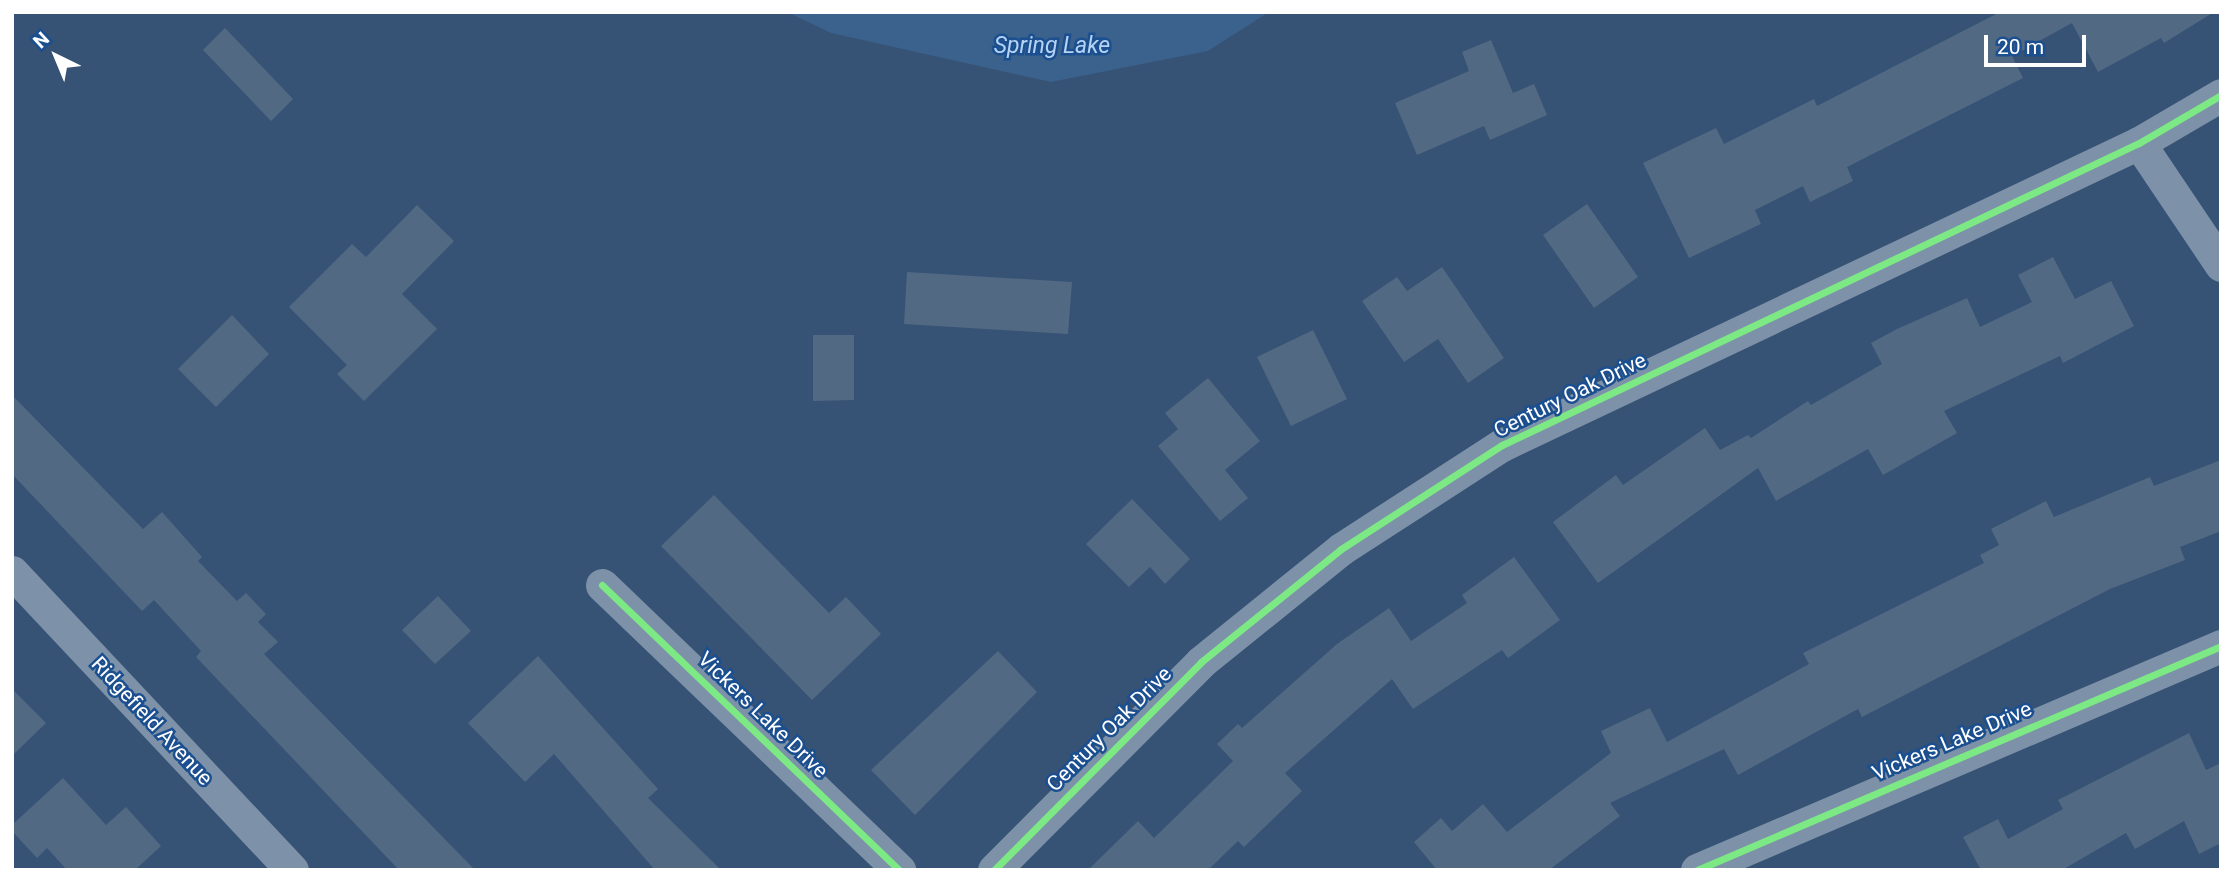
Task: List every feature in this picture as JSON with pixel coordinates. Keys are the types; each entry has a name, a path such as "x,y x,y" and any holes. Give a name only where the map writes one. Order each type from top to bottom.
{"street":[{"name":"Century Oak Drive","path":"994,870 1201,662 1342,549 1502,445 2139,143 2221,95"},
{"path":"2139,143 2221,265"},
{"name":"Ridgefield Avenue","path":"12,572 277,865"},
{"name":"Vickers Lake Drive","path":"602,585 899,870"},
{"name":"Vickers Lake Drive","path":"1697,870 2221,646"}],"water":[{"name":"Spring Lake","path":"787,12 1269,12 1208,51 1051,82 831,33"}],"building":[{"path":"2000,12 2214,12 2164,43 2161,38 2098,72 2072,23 2012,56 2023,78 1847,167 1853,181 1810,202 1803,186 1755,210 1761,224 1689,258 1643,163 1716,128 1724,144 1814,99 1817,106"},
{"path":"225,28 293,99 271,121 203,50"},
{"path":"1491,40 1513,93 1534,84 1547,115 1490,140 1484,126 1417,155 1395,103 1469,71 1462,52"},
{"path":"1587,204 1638,277 1594,308 1543,235"},
{"path":"417,205 454,241 402,294 437,329 364,401 337,374 347,365 289,307 352,244 366,257"},
{"path":"2053,257 2075,299 2111,281 2134,326 2063,363 2060,356 1944,411 1957,433 1883,475 1868,449 1776,501 1758,468 1598,583 1553,522 1616,475 1623,485 1705,428 1720,450 1748,435 1751,438 1808,401 1811,405 1882,364 1871,343 1897,329 1967,298 1980,327 2032,302 2018,275"},
{"path":"1442,267 1504,358 1468,383 1438,339 1404,362 1362,301 1397,277 1407,291"},
{"path":"907,272 1072,282 1068,334 904,324"},
{"path":"232,315 269,354 216,407 178,369"},
{"path":"1313,330 1347,399 1291,426 1257,357"},
{"path":"813,335 854,335 854,400 813,401"},
{"path":"1208,378 1260,441 1225,470 1248,498 1220,521 1158,446 1178,429 1165,413"},
{"path":"12,395 143,529 162,512 202,557 198,561 237,601 246,593 266,614 258,622 278,642 264,654 475,870 399,870 196,657 201,651 154,600 142,611 12,474"},
{"path":"2221,460 2221,531 2180,547 2185,560 2110,589 1862,717 1858,709 1738,775 1724,749 1610,803 1620,816 1549,870 1437,870 1414,842 1441,818 1452,831 1483,804 1507,832 1611,753 1601,731 1650,708 1667,742 1809,664 1803,653 1984,563 1980,555 1999,545 1991,529 2046,501 2054,517 2150,477 2154,486"},
{"path":"714,495 829,613 846,597 881,634 812,700 661,546"},
{"path":"1132,499 1190,559 1165,584 1150,567 1129,587 1086,544"},
{"path":"1514,557 1560,620 1508,658 1502,650 1413,709 1392,679 1285,773 1302,791 1244,847 1238,841 1208,870 1088,870 1138,821 1154,838 1233,761 1217,744 1238,724 1242,728 1337,644 1389,608 1411,641 1467,603 1462,595"},
{"path":"438,596 471,631 435,664 402,630"},
{"path":"998,651 1037,692 915,815 871,770"},
{"path":"538,656 658,789 648,798 721,870 655,870 554,754 525,782 468,723"},
{"path":"12,689 46,723 12,756"},
{"path":"2189,733 2206,770 2221,763 2221,843 2199,854 2184,821 2135,849 2126,833 2062,870 1981,870 1963,837 1998,819 2008,839 2063,809 2058,800"},
{"path":"63,778 106,825 126,807 161,846 135,870 67,870 47,848 37,858 12,831 12,825"}],"cycle path":[{"path":"994,870 1201,662 1341,549 1502,445 2139,143 2221,95"},
{"path":"602,585 899,870"},
{"path":"1697,870 2221,646"}]}
